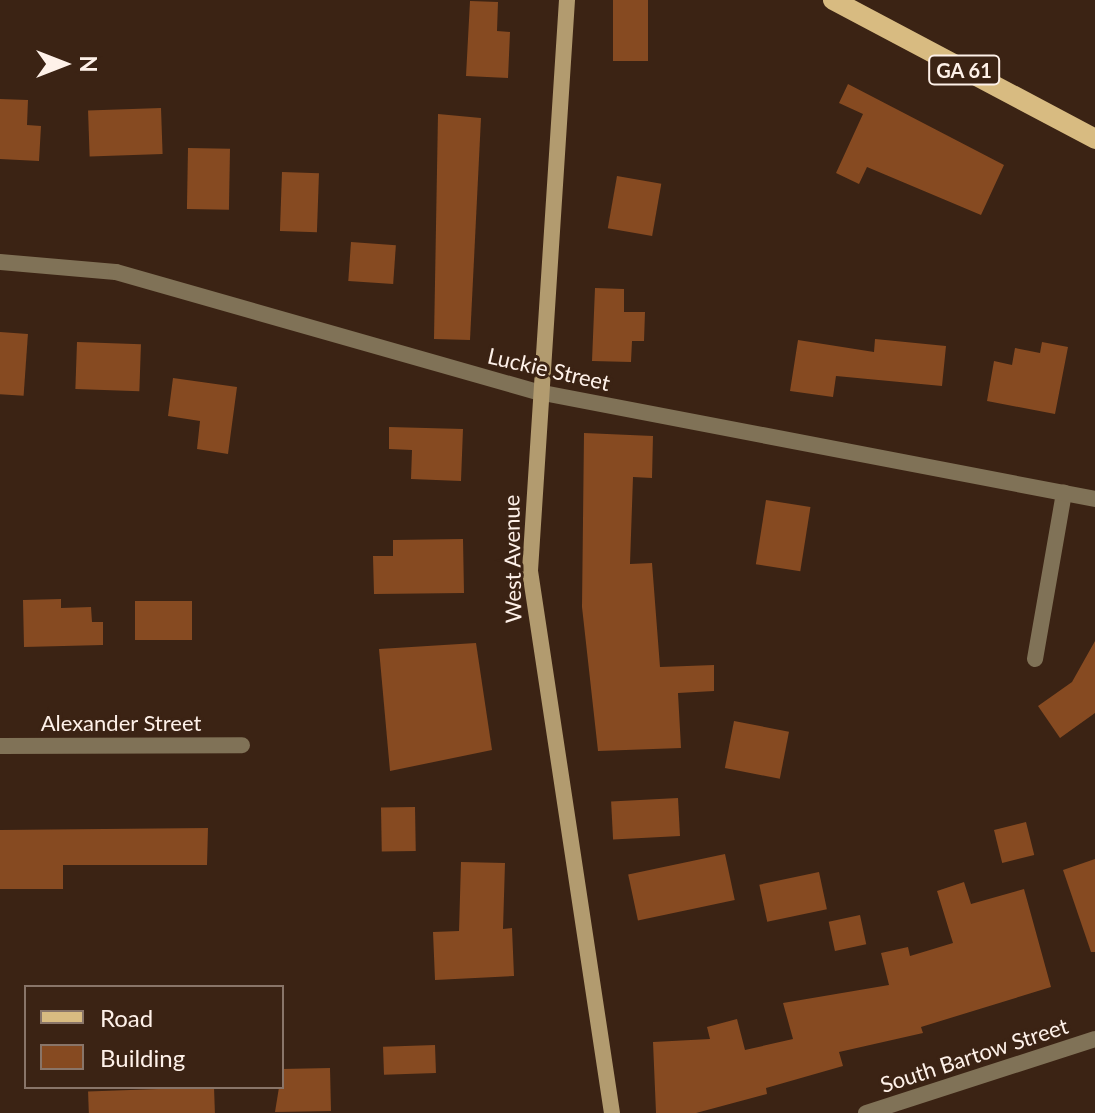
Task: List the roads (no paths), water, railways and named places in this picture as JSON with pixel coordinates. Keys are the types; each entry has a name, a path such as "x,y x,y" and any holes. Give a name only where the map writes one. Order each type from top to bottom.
{"main road":[{"name":"GA 61","path":"833,0 1095,139"}],"street":[{"name":"West Avenue","path":"567,0 530,514 534,628 612,1113"},
{"name":"Luckie Street","path":"0,262 116,272 538,392 1095,499"},
{"path":"1035,659 1064,493"},
{"name":"Alexander Street","path":"0,746 242,745"},
{"name":"South Bartow Street","path":"866,1113 1095,1039"}]}
